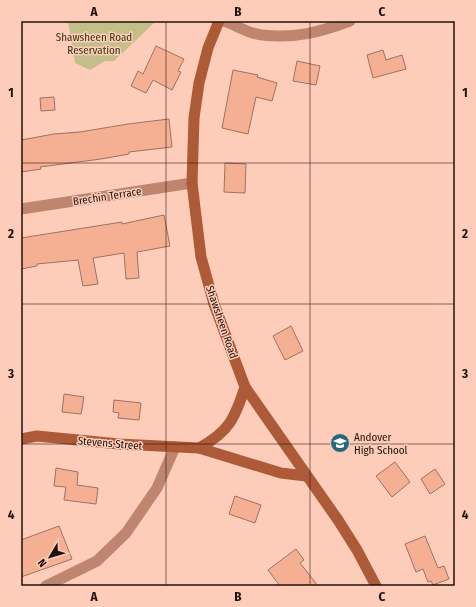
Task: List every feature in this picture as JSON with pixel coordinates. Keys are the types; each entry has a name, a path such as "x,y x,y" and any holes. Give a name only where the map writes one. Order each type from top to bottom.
{"main road":[{"name":"Shawsheen Road","path":"219,21 208,48 199,83 194,118 192,183 201,257 214,304 245,387 357,550 376,586"},
{"path":"199,448 225,431 240,403 245,387"},
{"name":"Stevens Street","path":"21,439 37,436 199,448 281,472 306,476"}],"street":[{"path":"224,21 261,35 297,36 314,34 350,21"},
{"name":"Brechin Terrace","path":"21,209 192,183"},
{"path":"46,586 98,561 126,533 157,488 175,447"}],"green space":[{"name":"Shawsheen Road Reservation","path":"68,21 156,21 114,61 105,61 90,70 75,63"}],"building":[{"path":"156,46 184,59 178,71 181,72 172,90 153,80 146,93 131,86 138,71 143,74"},
{"path":"383,50 386,60 402,55 406,69 373,78 367,55"},
{"path":"297,61 320,66 316,85 293,81"},
{"path":"233,70 258,75 257,77 277,83 272,101 256,97 248,134 222,128"},
{"path":"54,97 55,110 41,111 40,98"},
{"path":"169,119 172,147 129,152 129,154 40,167 41,169 21,172 21,140 54,134 80,132"},
{"path":"225,163 246,164 245,193 224,192"},
{"path":"164,215 170,246 137,252 139,278 126,279 124,253 93,258 98,284 83,286 78,260 37,264 37,266 21,269 21,238 122,222 122,224"},
{"path":"291,326 303,351 285,360 273,336"},
{"path":"64,394 84,397 81,414 62,412"},
{"path":"114,400 141,403 139,420 118,418 119,413 113,412"},
{"path":"395,462 410,482 392,497 376,476"},
{"path":"56,468 78,472 77,485 98,488 96,504 64,500 66,487 54,486"},
{"path":"435,469 445,484 430,494 421,479"},
{"path":"235,496 261,505 255,523 229,514"},
{"path":"59,526 72,559 21,577 21,540"},
{"path":"425,536 438,568 444,566 449,579 433,585 431,581 428,582 423,569 416,572 405,544"},
{"path":"296,549 304,560 300,563 318,586 280,586 268,570"}],"place":[{"name":"Andover High School","path":"340,443"}]}
